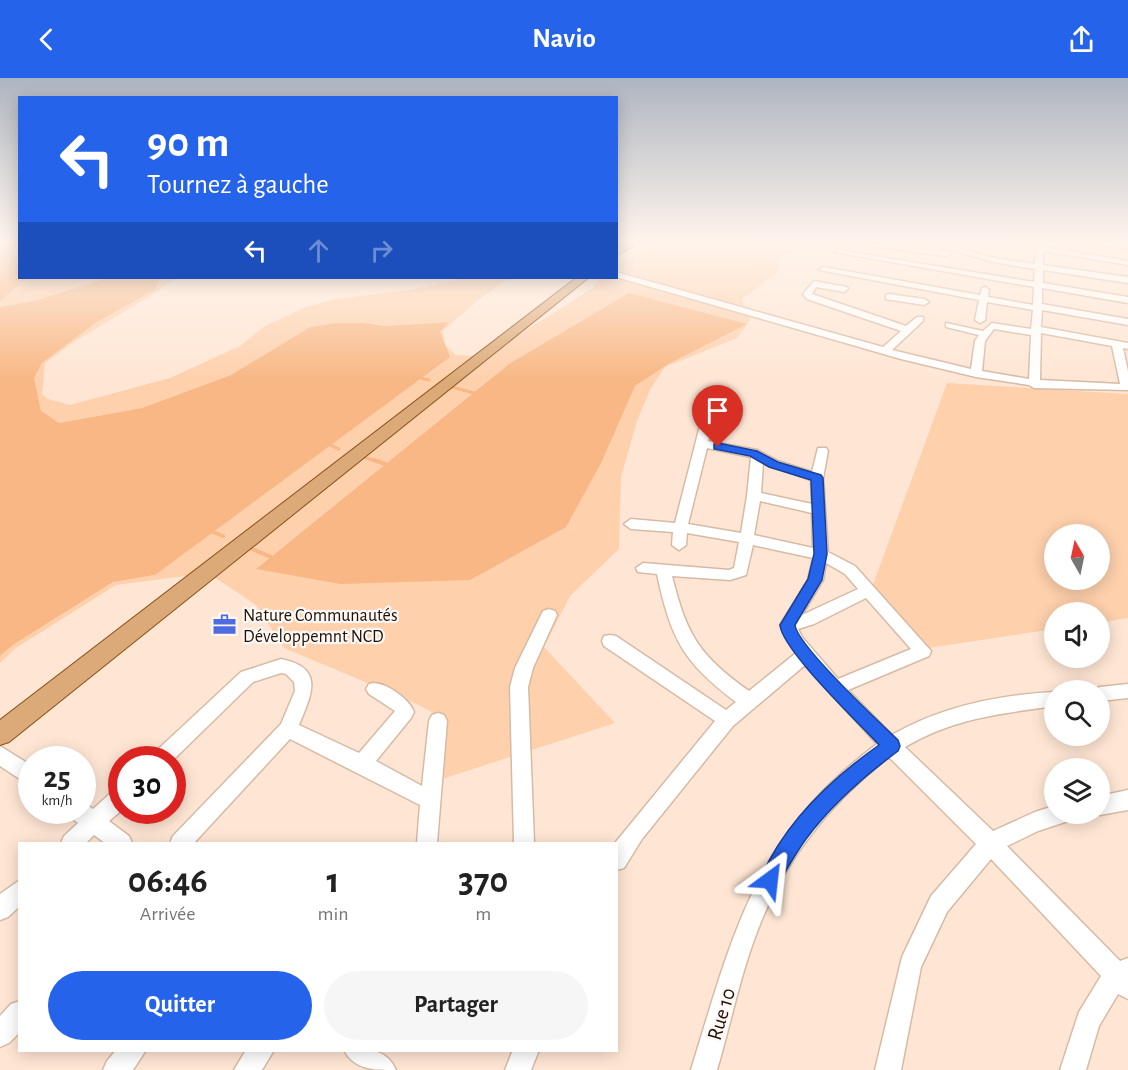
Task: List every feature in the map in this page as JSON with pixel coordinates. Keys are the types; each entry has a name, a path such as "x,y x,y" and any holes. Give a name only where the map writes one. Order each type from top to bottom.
{"main road":[{"path":"0,719 556,288"},
{"path":"0,735 569,288"},
{"path":"0,748 131,644 142,630 146,619"}],"street":[{"path":"666,288 885,351 976,374 1034,384 1127,387 1122,345 993,325 981,341 976,374"},
{"path":"811,288 807,294 810,297 908,330"},
{"path":"840,288 844,289"},
{"path":"885,307 893,288"},
{"path":"926,288 1128,322"},
{"path":"980,320 984,288"},
{"path":"1034,384 1038,288"},
{"path":"1058,288 1128,300"},
{"path":"889,297 924,302"},
{"path":"885,351 920,319"},
{"path":"949,324 985,334"},
{"path":"679,545 681,526 709,414"},
{"path":"701,443 757,455 774,464 817,478"},
{"path":"822,451 817,478 821,554 815,580 788,625 788,632 806,656 892,746 1124,977 1088,1021 1073,1070"},
{"path":"643,568 730,575 738,573 743,564 748,538 757,455"},
{"path":"754,496 819,510"},
{"path":"630,524 681,526 748,538 821,554 840,562 850,570 923,651 836,687"},
{"path":"663,570 676,617 694,654 706,668 749,700"},
{"path":"788,625 815,617 867,591"},
{"path":"524,842 519,687 524,668 549,615"},
{"path":"610,641 727,720"},
{"path":"618,857 635,832 727,720 806,656"},
{"path":"174,746 247,677 281,666 291,668 302,679 304,691 288,729 181,842"},
{"path":"362,764 405,712 404,708 375,689"},
{"path":"1110,693 1128,691"},
{"name":"Rue 10","path":"704,1070 754,909 777,866 798,834 832,794 892,746 949,717 982,708 1044,700"},
{"path":"427,842 438,721"},
{"path":"288,729 430,800"},
{"path":"0,755 18,768"},
{"path":"1110,803 1128,800"},
{"path":"888,1070 910,965 939,904 990,843 1044,819"},
{"path":"72,842 81,824"},
{"path":"96,824 121,842"},
{"path":"0,909 18,893"},
{"path":"0,1034 18,1015"},
{"path":"116,1070 131,1052"},
{"path":"247,1070 260,1052"},
{"path":"518,1070 525,1052"}],"shaded area":[{"path":"0,288 16,288 0,301"},
{"path":"16,288 74,288 34,301 0,307 0,301"},
{"path":"74,288 156,288 97,322 42,363 34,378 41,411 59,423 142,408 231,375 310,327 336,323 365,323 384,326 449,322 440,332 450,357 155,575 113,582 13,645 0,656 0,307 34,301"},
{"path":"156,288 162,288 72,343 45,363 42,394 48,399 70,405 170,378 240,346 265,326 306,307 336,299 417,288 495,288 443,331 445,345 456,355 471,356 492,352 593,288 756,288 742,299 750,320 737,338 665,367 651,388 637,421 621,477 619,549 570,596 544,647 615,723 436,781 445,719 415,703 284,648 256,605 208,573 116,585 16,648 0,663 0,656 13,645 113,582 155,575 443,345 440,332 448,322 384,326 365,323 336,323 310,327 231,375 142,408 59,423 41,412 34,378 42,363 97,322","holes":["670,363 635,386 257,568 509,364"]},
{"path":"629,293 747,324 670,363 635,386 601,463 566,527 470,580 341,584 256,569 509,364"},
{"path":"947,383 1128,394 1128,618 1110,621 1110,602 1044,602 1044,631 922,649 871,590"}],"waterway":[{"path":"421,378 429,380"},
{"path":"452,387 474,393"},
{"path":"330,445 339,449"},
{"path":"364,457 379,462"},
{"path":"374,460 385,464"},
{"path":"213,532 223,536"},
{"path":"250,548 271,557"}],"place":[{"name":"Nature Communautés Développemnt NCD","path":"225,625"}],"route":[{"path":"718,447 753,453 766,461 817,478 821,554 815,580 788,625 788,632 806,656 892,746 832,794 798,834 770,880"}]}
